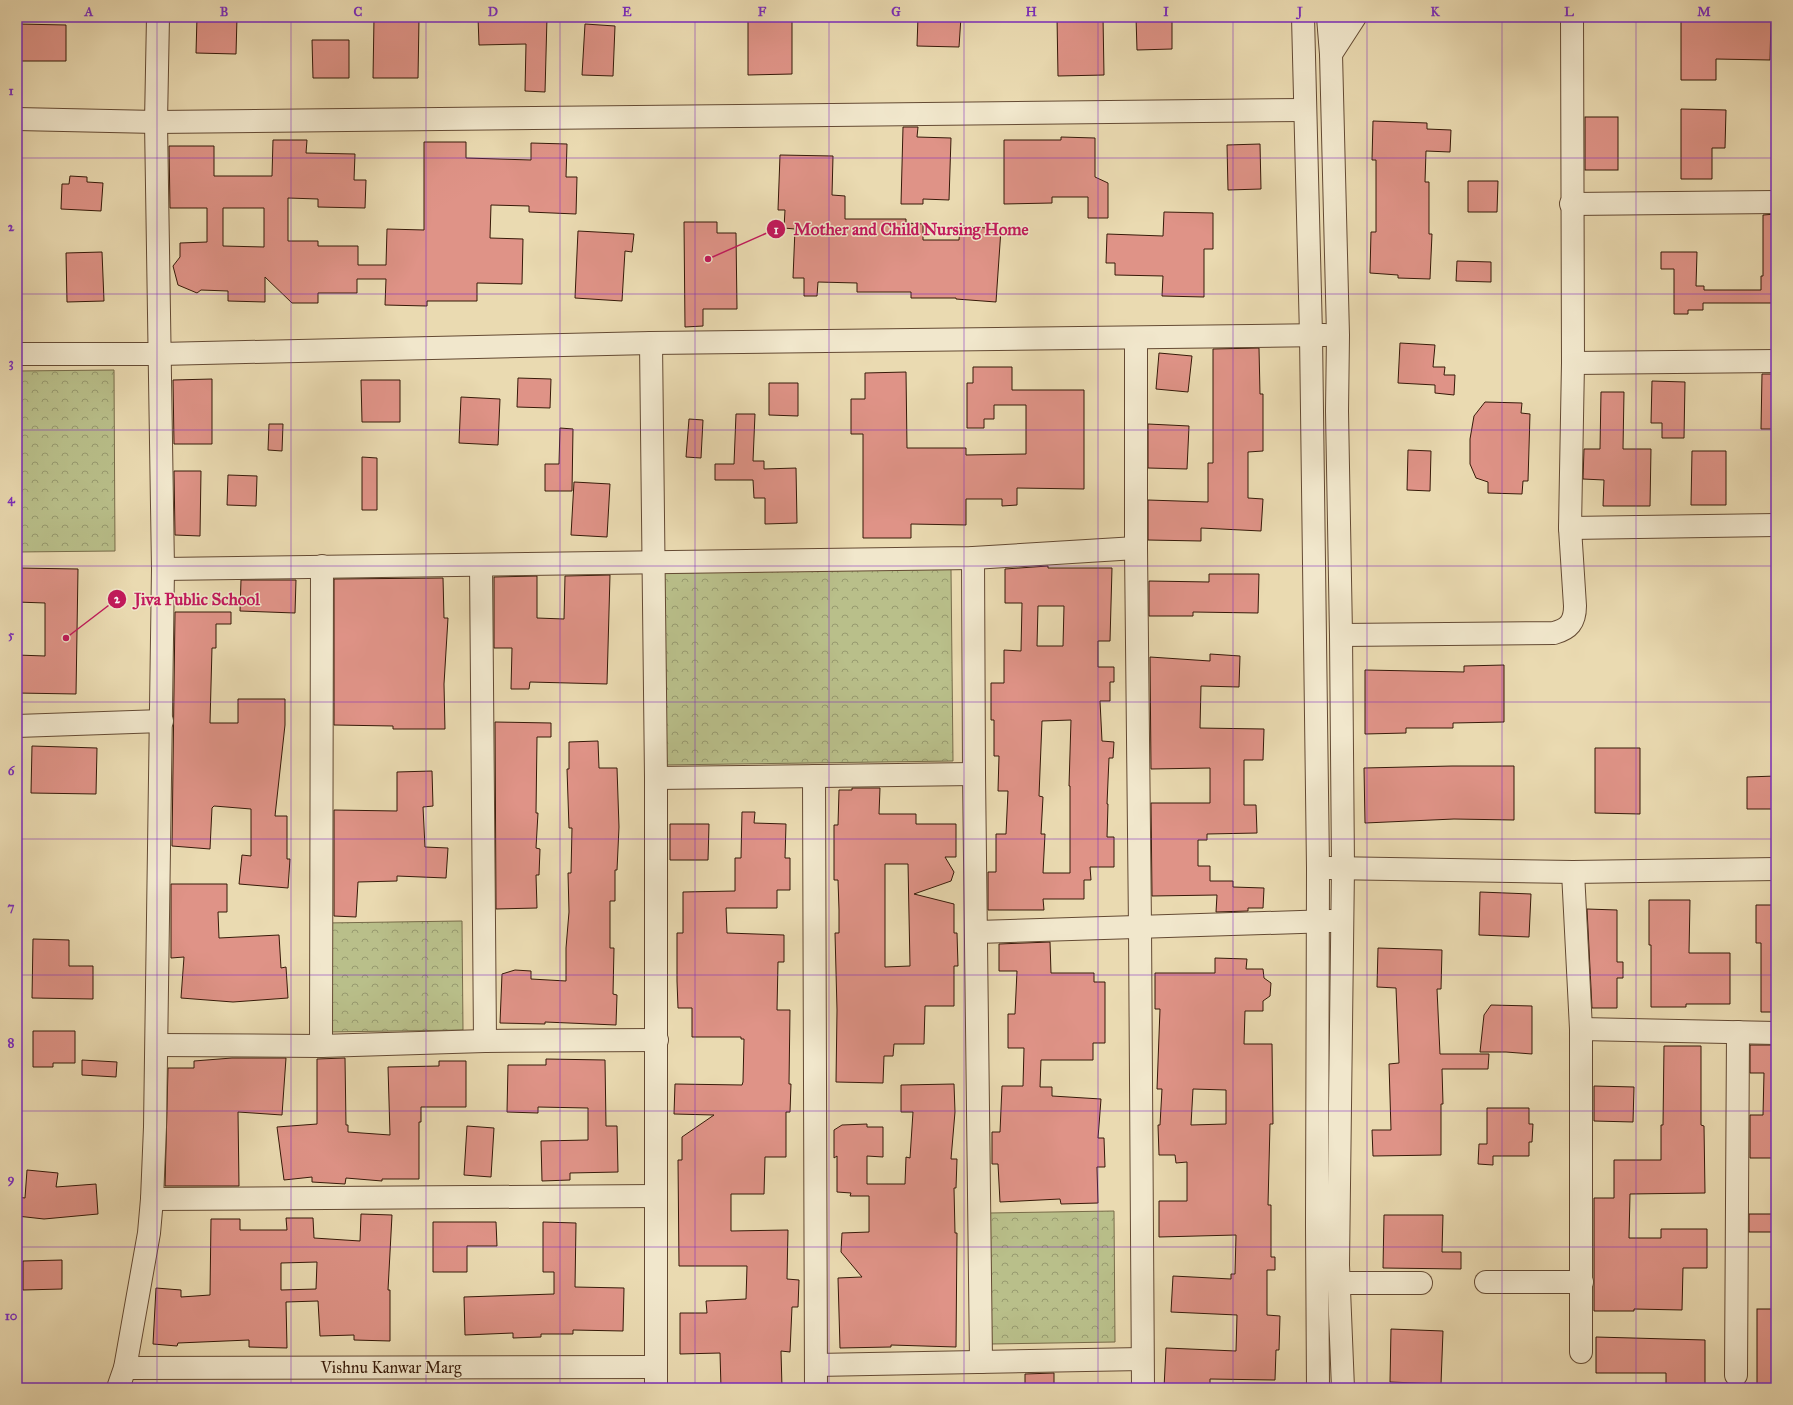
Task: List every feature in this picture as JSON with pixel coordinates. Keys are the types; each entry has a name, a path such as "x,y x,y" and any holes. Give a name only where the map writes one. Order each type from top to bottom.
{"street":[{"path":"118,1388 126,1368 144,1262 152,1199 157,1045 163,569 156,122 158,17"},
{"path":"1328,17 1331,54 1338,335 1337,411 1342,635 1343,867 1339,1283 1343,1388"},
{"path":"1331,54 1355,17"},
{"path":"1342,635 1554,633 1570,626 1574,619 1575,612 1570,528 1573,363 1571,204 1572,17"},
{"path":"1298,22 1304,110 1311,335 1318,868 1318,1388"},
{"path":"17,119 156,122 1304,110"},
{"path":"1571,204 1776,202"},
{"path":"17,354 160,354 651,343 1136,339 1338,335"},
{"path":"1136,339 1136,548 1143,1388"},
{"path":"651,343 656,778 656,1388"},
{"path":"1573,363 1776,361"},
{"path":"1570,528 1776,525"},
{"path":"163,569 973,558 1136,548"},
{"path":"973,558 980,1362"},
{"path":"481,565 486,1041"},
{"path":"321,1046 322,566"},
{"path":"17,726 162,721"},
{"path":"656,778 974,774"},
{"path":"814,776 816,1388"},
{"path":"1318,868 1343,867 1573,872 1776,869"},
{"path":"1573,872 1581,1029 1581,1352"},
{"path":"977,932 1342,920"},
{"path":"1581,1029 1776,1032"},
{"path":"1736,1375 1738,1032"},
{"path":"157,1045 321,1046 486,1041 657,1040"},
{"path":"152,1199 656,1196"},
{"path":"1339,1283 1421,1282"},
{"path":"1486,1282 1582,1282"},
{"path":"816,1365 1142,1359"},
{"name":"Vishnu Kanwar Marg","path":"126,1368 656,1367"}],"green space":[{"path":"114,370 115,551 17,552 17,371"},
{"path":"951,569 953,761 663,765 661,573"},
{"path":"462,921 463,1030 326,1032 325,923"},
{"path":"1114,1211 1115,1342 991,1344 989,1213"}],"building":[{"path":"197,17 237,17 236,54 196,53"},
{"path":"478,17 547,17 545,92 525,91 526,44 479,45"},
{"path":"748,17 792,17 792,74 748,75"},
{"path":"918,17 961,17 959,47 917,46"},
{"path":"1057,17 1103,17 1104,75 1058,76"},
{"path":"1136,17 1172,17 1172,49 1137,50"},
{"path":"374,18 419,18 418,78 373,78"},
{"path":"1681,18 1771,19 1770,60 1716,59 1716,80 1681,80"},
{"path":"17,24 66,25 66,61 17,61"},
{"path":"585,24 615,26 613,76 582,75"},
{"path":"312,40 349,40 349,78 313,78"},
{"path":"1681,109 1726,110 1725,148 1712,148 1712,179 1681,179"},
{"path":"1585,117 1618,117 1618,170 1585,170"},
{"path":"1373,121 1427,123 1427,129 1451,130 1450,152 1426,151 1425,182 1429,182 1429,234 1432,234 1430,279 1398,278 1398,275 1370,273 1371,232 1376,232 1376,160 1372,160"},
{"path":"903,127 918,127 917,137 951,138 949,200 923,199 923,204 901,204"},
{"path":"1061,137 1095,138 1095,177 1108,183 1108,218 1088,218 1088,197 1052,197 1052,203 1004,204 1004,140 1061,140"},
{"path":"273,140 307,140 306,153 355,154 354,180 366,180 365,208 318,207 318,199 288,198 288,241 318,241 318,246 358,246 358,265 386,265 387,229 424,230 424,142 466,142 466,158 531,160 531,143 567,144 566,177 577,177 576,214 529,212 529,206 491,205 490,238 523,239 522,284 477,283 477,301 427,301 427,306 385,305 386,279 357,279 357,293 318,293 318,303 292,303 265,277 265,302 228,301 228,291 201,290 197,293 178,285 173,266 180,257 180,243 207,242 207,208 170,208 169,146 214,146 214,176 272,176","holes":["223,208 264,208 264,247 223,246"]},
{"path":"1260,144 1261,189 1228,190 1227,145"},
{"path":"780,155 833,156 832,195 845,196 845,219 906,219 906,223 923,224 923,240 959,240 960,226 1001,229 996,302 956,298 911,298 911,292 857,292 857,283 818,282 817,296 804,296 804,278 793,278 795,229 784,228 785,210 778,210"},
{"path":"70,176 87,177 87,182 103,183 101,211 61,209 62,184 69,184"},
{"path":"1468,181 1498,181 1497,212 1468,212"},
{"path":"1164,212 1213,213 1213,249 1204,249 1204,297 1162,296 1163,276 1115,275 1115,263 1106,263 1107,234 1163,236"},
{"path":"1776,214 1776,303 1703,303 1703,310 1688,310 1688,314 1674,314 1674,269 1661,269 1661,252 1697,252 1696,286 1704,286 1704,290 1761,290 1761,276 1763,276 1763,215"},
{"path":"684,222 717,222 717,233 736,233 737,309 703,309 703,326 685,327"},
{"path":"578,231 634,234 632,252 625,251 622,301 575,298"},
{"path":"102,252 104,301 67,302 66,253"},
{"path":"1457,261 1491,262 1491,282 1456,281"},
{"path":"1400,343 1435,345 1433,367 1445,367 1444,375 1455,375 1454,395 1435,393 1435,385 1398,383"},
{"path":"1259,348 1260,394 1263,394 1263,451 1248,452 1248,498 1263,499 1261,531 1201,528 1201,541 1148,540 1148,500 1208,502 1208,463 1213,463 1213,349"},
{"path":"1159,353 1192,356 1188,392 1156,389"},
{"path":"973,367 1012,367 1012,390 1084,390 1084,489 1017,488 1017,505 1002,506 1002,499 966,499 966,525 911,524 911,538 863,538 863,434 851,434 851,399 865,399 865,373 906,372 907,448 966,448 966,455 1026,454 1026,405 994,405 994,419 984,419 984,428 967,428 967,383 973,383"},
{"path":"1762,374 1776,374 1776,429 1761,429"},
{"path":"518,378 551,379 550,408 517,407"},
{"path":"212,379 212,444 174,444 173,380"},
{"path":"361,380 400,380 400,422 362,422"},
{"path":"1652,381 1685,382 1684,438 1662,438 1662,423 1651,423"},
{"path":"769,383 798,383 798,416 769,415"},
{"path":"1601,392 1624,392 1623,449 1651,449 1650,506 1603,506 1604,480 1583,479 1584,449 1600,449"},
{"path":"461,397 500,399 498,445 459,443"},
{"path":"1485,402 1522,403 1521,413 1530,414 1528,481 1523,481 1522,494 1488,493 1488,482 1476,478 1470,464 1470,439 1474,416"},
{"path":"736,414 755,414 753,461 764,461 764,469 796,468 797,523 765,524 765,498 754,498 753,480 715,480 715,464 734,464"},
{"path":"689,419 703,420 701,458 686,457"},
{"path":"269,424 283,424 282,451 268,450"},
{"path":"1148,424 1189,426 1187,469 1148,468"},
{"path":"560,428 573,429 572,491 545,491 545,464 559,464"},
{"path":"1408,450 1431,451 1430,491 1407,490"},
{"path":"1692,451 1726,451 1726,505 1691,505"},
{"path":"362,457 377,458 377,510 362,510"},
{"path":"174,471 201,471 200,536 175,535"},
{"path":"228,475 257,476 256,506 227,505"},
{"path":"574,482 610,484 607,537 571,535"},
{"path":"1048,566 1048,568 1112,568 1110,641 1098,641 1098,667 1114,667 1114,682 1110,682 1110,701 1100,701 1102,741 1114,742 1113,758 1109,758 1107,837 1114,837 1114,867 1090,867 1091,880 1084,880 1084,899 1043,899 1044,910 988,910 988,872 996,872 996,834 1006,834 1008,791 998,791 999,756 994,756 994,720 991,720 991,683 1004,683 1004,650 1021,651 1022,603 1005,603 1005,569","holes":["1038,606 1064,606 1063,646 1037,646","1071,720 1069,786 1070,873 1043,873 1045,834 1041,834 1043,797 1039,796 1042,721"]},
{"path":"17,568 78,569 76,694 17,693 17,655 45,656 45,603 17,602"},
{"path":"1209,574 1259,574 1258,613 1193,612 1193,616 1149,616 1149,581 1209,582"},
{"path":"610,575 607,684 530,682 529,689 511,689 512,648 494,648 494,577 537,576 537,618 564,619 565,576"},
{"path":"443,578 444,618 448,618 444,684 445,729 393,729 393,726 334,725 334,579"},
{"path":"241,580 296,580 295,613 240,611"},
{"path":"175,612 231,612 231,624 216,624 216,648 212,648 210,723 238,723 238,699 285,699 285,725 275,816 287,816 287,859 290,859 288,888 239,884 242,855 251,856 251,809 214,806 212,808 210,849 172,846"},
{"path":"1210,654 1240,656 1239,687 1201,686 1200,728 1264,729 1263,760 1244,760 1244,805 1256,805 1257,833 1207,834 1207,840 1198,840 1198,866 1210,866 1210,881 1233,881 1233,887 1264,888 1263,908 1248,908 1248,911 1216,912 1217,895 1152,896 1151,803 1210,803 1210,768 1151,769 1150,657 1210,661"},
{"path":"1504,665 1504,722 1453,723 1453,728 1406,728 1406,733 1365,734 1365,670 1464,672 1464,666"},
{"path":"495,722 551,723 551,737 537,737 536,813 538,813 536,848 540,849 539,875 536,875 537,908 496,909"},
{"path":"598,741 599,768 617,768 619,827 617,870 615,870 615,901 610,901 610,948 614,948 613,994 617,995 616,1025 545,1022 545,1024 500,1023 502,974 515,970 531,971 531,979 566,981 566,948 569,912 568,873 571,873 572,828 569,828 567,769 569,769 569,742"},
{"path":"32,746 97,748 96,794 31,793"},
{"path":"1595,748 1640,748 1640,814 1595,813"},
{"path":"1514,766 1514,820 1454,819 1365,823 1364,768"},
{"path":"432,771 433,806 423,807 425,847 448,848 446,878 397,876 397,881 358,882 356,917 334,916 334,810 397,811 397,772"},
{"path":"1776,776 1776,809 1747,809 1747,777"},
{"path":"852,788 880,788 879,814 916,814 916,824 956,824 956,857 945,857 954,872 951,881 914,894 954,904 954,933 957,933 958,966 954,966 954,1006 925,1006 924,1044 894,1044 893,1056 884,1056 883,1083 836,1082 837,1010 835,933 839,933 839,910 838,880 834,880 834,825 838,825 839,790 852,790","holes":["885,864 908,864 910,966 885,967"]},
{"path":"742,812 755,812 754,823 786,824 785,858 790,858 790,890 777,890 777,908 726,908 727,933 784,935 784,962 778,962 777,1010 790,1010 789,1084 791,1084 790,1112 786,1112 786,1157 765,1157 764,1194 731,1194 731,1231 788,1230 787,1279 799,1280 798,1307 792,1307 790,1352 781,1351 782,1388 721,1388 720,1353 680,1354 680,1313 707,1313 706,1301 746,1299 747,1266 679,1266 678,1160 682,1160 682,1137 714,1115 674,1114 675,1084 742,1085 743,1082 744,1039 741,1039 741,1037 692,1037 692,1008 678,1008 677,981 677,933 683,933 683,892 735,891 735,858 741,858"},
{"path":"670,824 709,824 708,860 670,860"},
{"path":"171,884 227,884 227,912 218,912 219,938 279,935 281,968 286,967 288,998 233,1002 181,998 184,957 171,958"},
{"path":"1480,892 1531,894 1529,937 1479,935"},
{"path":"1649,900 1690,900 1689,953 1730,953 1730,1004 1686,1004 1686,1007 1651,1007"},
{"path":"1756,905 1775,905 1776,1012 1761,1012 1761,943 1756,943"},
{"path":"1587,909 1617,910 1617,962 1623,962 1623,978 1617,978 1617,1008 1592,1008"},
{"path":"33,939 69,940 69,966 93,966 93,999 32,998"},
{"path":"1050,942 1051,973 1094,973 1094,982 1105,982 1105,1043 1093,1043 1093,1060 1041,1060 1040,1087 1052,1087 1052,1096 1101,1099 1098,1138 1104,1138 1105,1167 1097,1167 1098,1203 1061,1204 1060,1199 1000,1202 998,1164 992,1164 992,1132 1000,1132 1002,1086 1023,1086 1024,1048 1008,1048 1008,1014 1015,1014 1017,971 999,971 999,944"},
{"path":"1378,948 1442,950 1441,989 1437,989 1440,1054 1489,1054 1488,1069 1442,1069 1443,1104 1441,1104 1441,1155 1373,1156 1372,1130 1391,1130 1389,1064 1399,1063 1396,988 1377,987"},
{"path":"1215,958 1247,959 1246,969 1263,969 1264,978 1271,983 1270,996 1263,1001 1263,1011 1245,1011 1244,1044 1272,1044 1273,1124 1270,1124 1268,1205 1271,1205 1271,1257 1275,1257 1275,1270 1267,1270 1267,1315 1280,1316 1279,1350 1276,1350 1275,1380 1210,1379 1210,1388 1164,1388 1166,1348 1236,1351 1237,1315 1171,1312 1173,1276 1231,1279 1231,1274 1235,1274 1236,1235 1159,1237 1159,1201 1187,1201 1187,1162 1176,1163 1175,1155 1159,1155 1158,1125 1160,1125 1162,1089 1157,1089 1160,1009 1155,1009 1155,973 1215,973","holes":["1193,1089 1226,1090 1226,1124 1191,1125"]},
{"path":"1491,1005 1532,1006 1532,1054 1480,1052 1484,1015"},
{"path":"33,1031 75,1031 75,1063 53,1063 53,1067 33,1067"},
{"path":"1750,1045 1776,1045 1776,1158 1750,1158 1750,1115 1763,1115 1764,1073 1750,1073"},
{"path":"1664,1046 1701,1046 1701,1125 1704,1126 1705,1193 1630,1194 1629,1238 1661,1238 1661,1229 1707,1229 1707,1268 1683,1268 1682,1310 1634,1309 1634,1311 1594,1311 1594,1198 1614,1198 1614,1160 1661,1160"},
{"path":"232,1058 286,1058 282,1115 238,1112 239,1186 165,1186 168,1068 194,1068 194,1061"},
{"path":"345,1058 346,1125 348,1125 348,1132 390,1135 388,1067 439,1066 439,1061 466,1061 466,1107 421,1107 421,1122 419,1122 419,1179 382,1179 382,1181 346,1178 345,1184 312,1182 312,1177 284,1180 277,1127 317,1124 317,1059"},
{"path":"546,1059 605,1060 606,1126 617,1126 618,1172 570,1173 570,1180 542,1181 541,1141 588,1140 588,1108 538,1107 538,1113 507,1112 508,1065 546,1065"},
{"path":"82,1060 117,1062 116,1077 82,1075"},
{"path":"954,1084 955,1112 951,1159 957,1159 956,1188 954,1188 955,1233 957,1233 956,1347 891,1345 891,1347 840,1348 838,1278 862,1277 841,1252 842,1233 869,1232 869,1196 850,1196 851,1193 837,1192 837,1156 834,1158 834,1130 842,1125 867,1124 867,1127 883,1127 883,1157 867,1156 867,1184 905,1184 906,1157 910,1158 913,1112 901,1112 901,1085"},
{"path":"1594,1086 1634,1087 1633,1122 1594,1121"},
{"path":"1487,1108 1529,1108 1529,1124 1533,1124 1532,1142 1529,1142 1529,1156 1493,1156 1493,1165 1478,1164 1479,1144 1487,1144"},
{"path":"467,1126 494,1128 491,1177 464,1175"},
{"path":"27,1170 58,1173 56,1187 96,1184 98,1214 44,1219 17,1216 17,1197 25,1198"},
{"path":"361,1214 392,1215 388,1290 390,1290 390,1341 354,1340 354,1335 320,1336 318,1301 286,1302 287,1348 249,1347 249,1340 178,1343 177,1346 153,1344 156,1288 181,1290 181,1297 210,1295 211,1219 240,1219 240,1230 287,1230 286,1218 313,1218 314,1238 360,1241","holes":["317,1262 316,1289 281,1290 281,1263"]},
{"path":"1749,1214 1776,1214 1776,1232 1749,1232"},
{"path":"1384,1215 1443,1215 1442,1252 1461,1252 1461,1269 1383,1268"},
{"path":"433,1222 496,1222 497,1246 467,1246 467,1272 433,1272"},
{"path":"543,1222 576,1223 575,1287 624,1288 623,1331 573,1330 573,1334 541,1334 541,1337 513,1338 513,1333 465,1335 464,1297 554,1294 554,1272 543,1272"},
{"path":"62,1260 62,1289 23,1290 23,1261"},
{"path":"1757,1309 1776,1309 1776,1388 1757,1388"},
{"path":"1391,1329 1443,1331 1441,1384 1390,1382"},
{"path":"1596,1337 1705,1340 1705,1386 1666,1386 1666,1373 1596,1373"},
{"path":"1054,1373 1054,1388 1025,1388 1025,1374"}],"place":[{"name":"Mother and Child Nursing Home","path":"708,259"},
{"name":"Jiva Public School","path":"66,638"}]}
